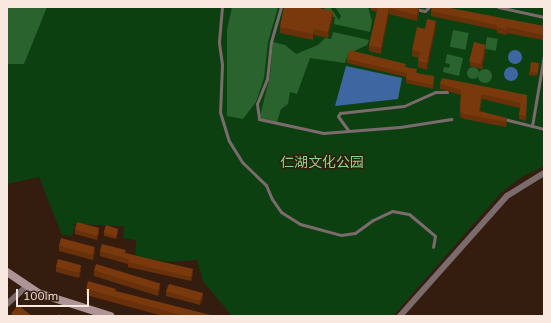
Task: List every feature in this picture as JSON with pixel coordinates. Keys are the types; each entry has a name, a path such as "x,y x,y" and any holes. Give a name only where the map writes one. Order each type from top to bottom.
{"street":[{"path":"400,316 507,196 544,173"},
{"path":"7,272 26,287 64,303 110,316"},
{"path":"7,304 26,287"}],"lane":[{"path":"222,7 218,43 222,66 220,112 229,141 242,162 266,185 272,199 281,212 300,224 341,235 355,233 372,220 392,212 409,214 435,236 433,247"},
{"path":"281,7 271,42 267,79 258,104 258,117 262,121 316,132 400,128 451,119"},
{"path":"412,8 425,11 429,7"},
{"path":"498,7 544,17"},
{"path":"532,126 544,55"},
{"path":"348,130 338,114 404,106 435,92 446,92"},
{"path":"499,118 544,129"}],"green space":[{"name":"仁湖文化公园","path":"7,7 544,7 544,166 520,178 501,193 393,316 232,316 203,281 197,260 168,262 135,256 136,240 123,238 124,226 72,224 75,226 72,236 62,235 39,177 7,184"},
{"path":"7,7 47,7 24,64 7,64"},
{"path":"232,7 278,7 268,42 264,78 256,102 243,119 227,116 227,30"},
{"path":"324,7 330,7 339,20 341,16 335,7 368,7 372,21 370,32 334,24 335,17 327,16"},
{"path":"453,30 469,33 465,50 450,47"},
{"path":"333,32 369,40 367,45 348,54 345,63 310,58 297,94 290,92 288,104 281,109 277,122 263,119 260,116 270,76 273,42 285,45 296,54 318,45 325,38 331,39"},
{"path":"487,37 498,39 496,51 485,49"},
{"path":"447,54 463,58 459,76 443,72 444,67 449,68 450,64 445,63"},
{"path":"473,67 477,69 479,73 477,77 473,79 469,77 467,73 469,69"},
{"path":"485,69 490,71 492,76 490,81 485,83 480,81 478,76 480,71"}],"water":[{"path":"512,50 518,50 522,54 522,60 518,64 512,64 508,60 508,54"},
{"path":"346,66 402,78 398,99 335,106"},
{"path":"508,67 514,67 518,71 518,77 514,81 508,81 504,77 504,71"}],"building":[{"path":"284,7 319,7 333,11 328,32 314,29 313,34 280,27"},
{"path":"378,7 418,7 417,15 389,8 381,48 369,45"},
{"path":"432,7 445,7 544,26 543,35 507,27 507,30 497,27 497,25 431,11"},
{"path":"427,19 436,21 427,63 418,61 420,52 412,50 417,27 425,29"},
{"path":"474,42 486,45 481,64 469,61"},
{"path":"349,50 406,64 405,67 417,69 416,73 434,76 433,85 406,79 407,73 347,59"},
{"path":"531,62 539,63 538,73 530,72"},
{"path":"442,78 527,95 526,116 519,115 521,103 482,94 479,111 507,118 506,122 464,114 460,112 461,90 440,84"},
{"path":"77,222 99,228 97,236 75,230"},
{"path":"106,225 118,229 116,237 104,233"},
{"path":"61,238 95,247 93,255 59,246"},
{"path":"102,244 126,250 125,253 193,269 191,277 128,262 129,259 100,251"},
{"path":"58,259 81,265 79,273 56,267"},
{"path":"96,264 160,284 158,290 94,271"},
{"path":"88,281 116,289 115,291 214,316 184,316 86,289"},
{"path":"169,284 203,293 200,301 166,291"},
{"path":"18,305 32,316 14,316 11,314"}]}
